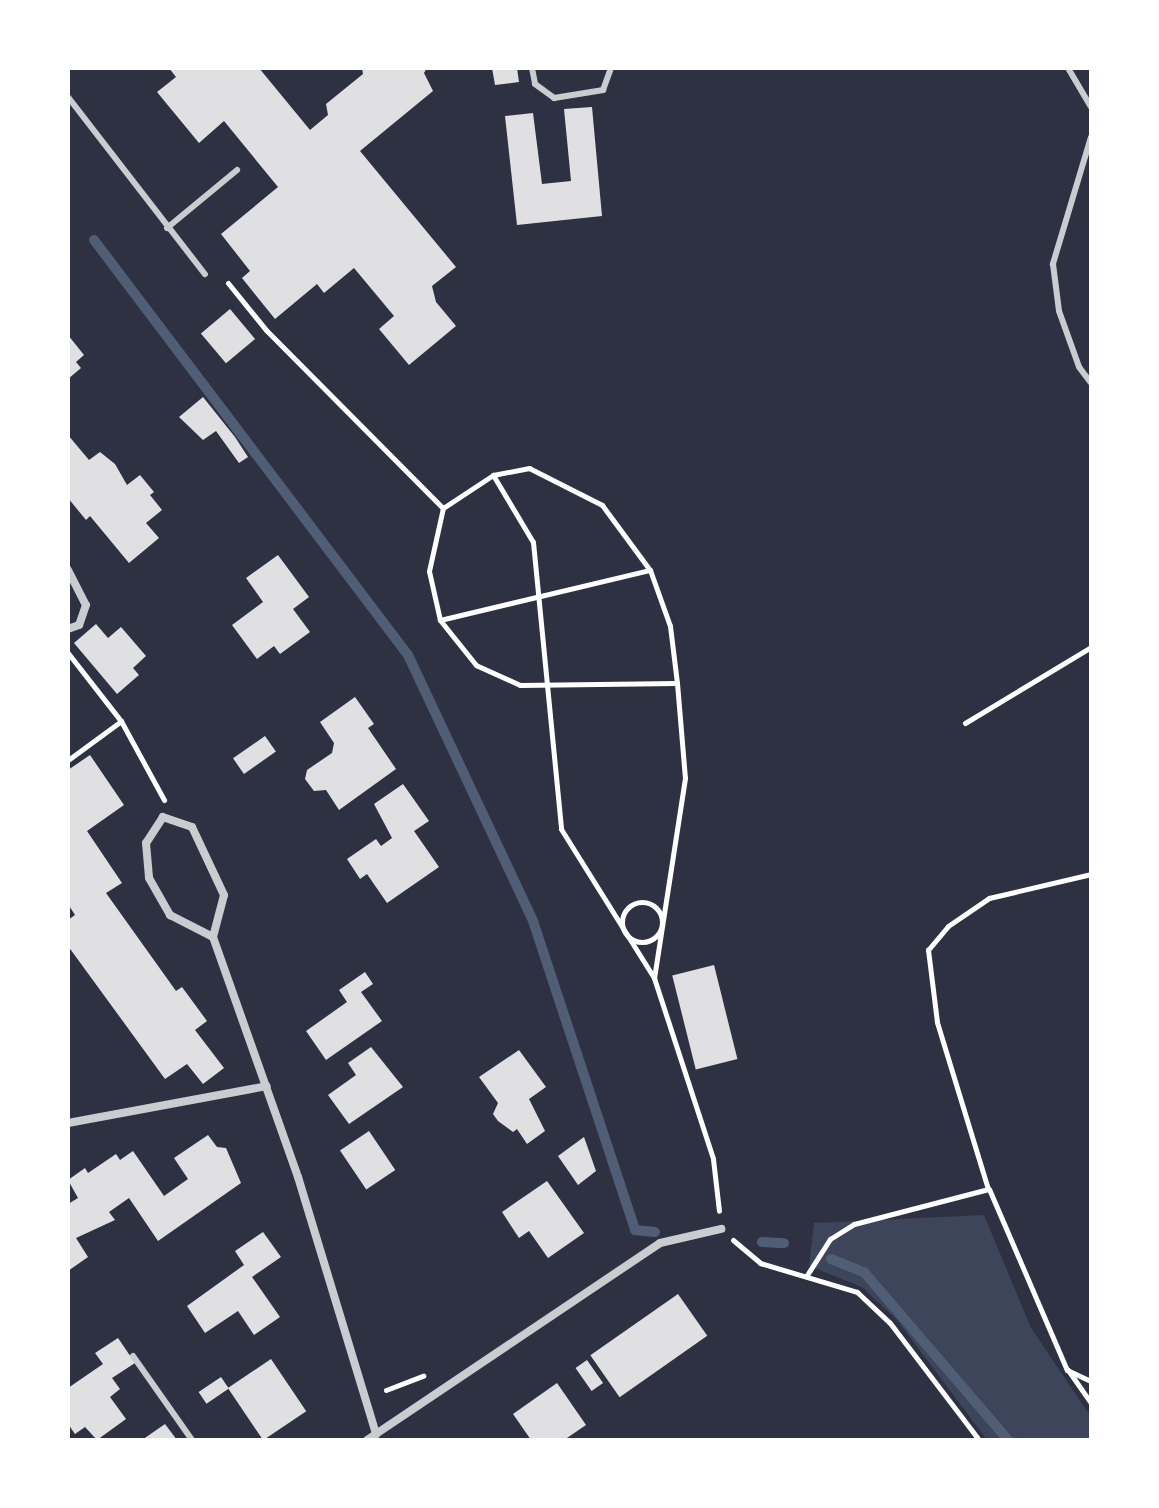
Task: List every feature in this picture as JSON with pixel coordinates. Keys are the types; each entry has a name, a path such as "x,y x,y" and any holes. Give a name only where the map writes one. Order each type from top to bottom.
{"street":[{"path":"68,570 86,605 79,625 68,629"},
{"path":"213,937 170,915 149,878 146,843 163,817 192,827 224,895 213,937 267,1086 376,1434"},
{"path":"68,1123 267,1086"},
{"path":"367,1440 660,1243 721,1229"}],"lane":[{"path":"532,68 535,84 554,98 603,90 611,68"},
{"path":"1068,68 1091,107"},
{"path":"68,97 205,274"},
{"path":"1091,137 1053,264 1059,311 1079,367 1091,383"},
{"path":"167,228 237,170"},
{"path":"133,1356 192,1440"}],"path":[{"path":"228,283 266,330 443,508"},
{"path":"654,978 685,778 677,683 670,626 650,570 602,505 529,468 493,475 443,508 429,571 440,620 476,665 520,685 677,683"},
{"path":"493,475 533,542 561,829 654,978 713,1159 721,1229 760,1263 857,1292 890,1323 979,1440"},
{"path":"440,620 650,570"},
{"path":"965,723 1091,647"},
{"path":"68,653 121,721 165,794 163,817"},
{"path":"68,760 121,721"},
{"path":"1091,874 989,898 948,926 928,950 937,1022 988,1189 1067,1370 1091,1403"},
{"path":"639,902 654,906 662,922 658,934 645,941 624,931 622,917 639,902"},
{"path":"807,1275 830,1239 854,1224 988,1189"},
{"path":"1067,1370 1091,1381"}],"shaded area":[{"path":"984,1215 1031,1328 1091,1417 1091,1440 987,1440 897,1320 862,1287 809,1266 814,1223"}],"building":[{"path":"169,68 259,68 310,130 328,115 326,104 363,74 362,68 427,68 424,73 433,91 360,151 456,267 432,286 436,302 456,326 409,365 379,329 394,316 354,268 324,293 317,284 275,319 242,278 250,271 221,234 278,187 224,121 199,143 157,92 176,77"},
{"path":"492,68 517,68 519,82 495,85"},
{"path":"592,107 602,216 517,225 505,116 533,113 542,184 571,181 564,109"},
{"path":"230,309 255,339 226,363 201,333"},
{"path":"68,335 84,355 76,362 81,368 68,379"},
{"path":"203,397 248,457 239,463 216,431 203,440 179,417"},
{"path":"68,435 89,460 100,452 115,464 127,485 140,475 154,492 150,495 162,510 146,523 159,538 129,563 90,516 86,520 68,498"},
{"path":"278,555 309,597 293,609 310,632 280,654 274,646 257,659 232,625 263,602 246,578"},
{"path":"96,624 108,638 121,627 146,656 133,668 139,675 117,694 74,643"},
{"path":"355,697 374,724 368,728 396,769 339,810 326,790 314,791 305,779 307,770 332,753 334,743 320,722"},
{"path":"265,736 276,752 244,774 233,758"},
{"path":"90,755 124,805 87,831 122,883 106,893 176,991 182,987 207,1021 195,1030 224,1068 203,1084 187,1064 165,1079 68,946 68,920 75,915 68,904 68,770"},
{"path":"403,784 429,821 414,831 439,867 387,903 367,874 360,879 347,859 376,839 381,846 392,838 374,804"},
{"path":"714,965 737,1059 696,1070 672,975"},
{"path":"365,972 373,984 361,992 382,1021 326,1060 306,1031 347,1002 339,990"},
{"path":"371,1047 403,1087 349,1124 328,1095 356,1075 348,1063"},
{"path":"519,1050 546,1087 529,1099 545,1131 527,1144 517,1129 513,1132 498,1121 493,1114 498,1103 479,1077"},
{"path":"369,1131 395,1170 366,1190 340,1151"},
{"path":"208,1135 217,1147 226,1148 241,1183 158,1241 129,1198 109,1212 115,1220 76,1238 88,1257 68,1271 68,1204 78,1198 68,1180 85,1168 88,1173 116,1154 120,1160 133,1151 164,1196 188,1179 174,1158"},
{"path":"584,1137 596,1171 578,1185 558,1156"},
{"path":"547,1181 584,1233 548,1258 529,1231 519,1238 502,1212"},
{"path":"263,1232 281,1257 252,1277 280,1317 254,1335 238,1311 205,1333 187,1306 244,1265 235,1251"},
{"path":"678,1294 707,1336 620,1397 590,1355"},
{"path":"118,1338 135,1363 112,1378 120,1389 110,1397 126,1419 97,1440 85,1427 75,1434 68,1424 68,1388 103,1364 95,1353"},
{"path":"271,1359 306,1411 263,1440 228,1388"},
{"path":"587,1360 603,1383 592,1391 576,1368"},
{"path":"221,1377 229,1389 206,1404 199,1392"},
{"path":"557,1383 586,1425 564,1440 531,1440 513,1414"},
{"path":"165,1424 177,1440 142,1440"}],"waterway":[{"path":"94,240 408,655 533,921 635,1230 655,1232"},
{"path":"762,1242 784,1243"},
{"path":"831,1259 864,1272 1008,1440"}]}
